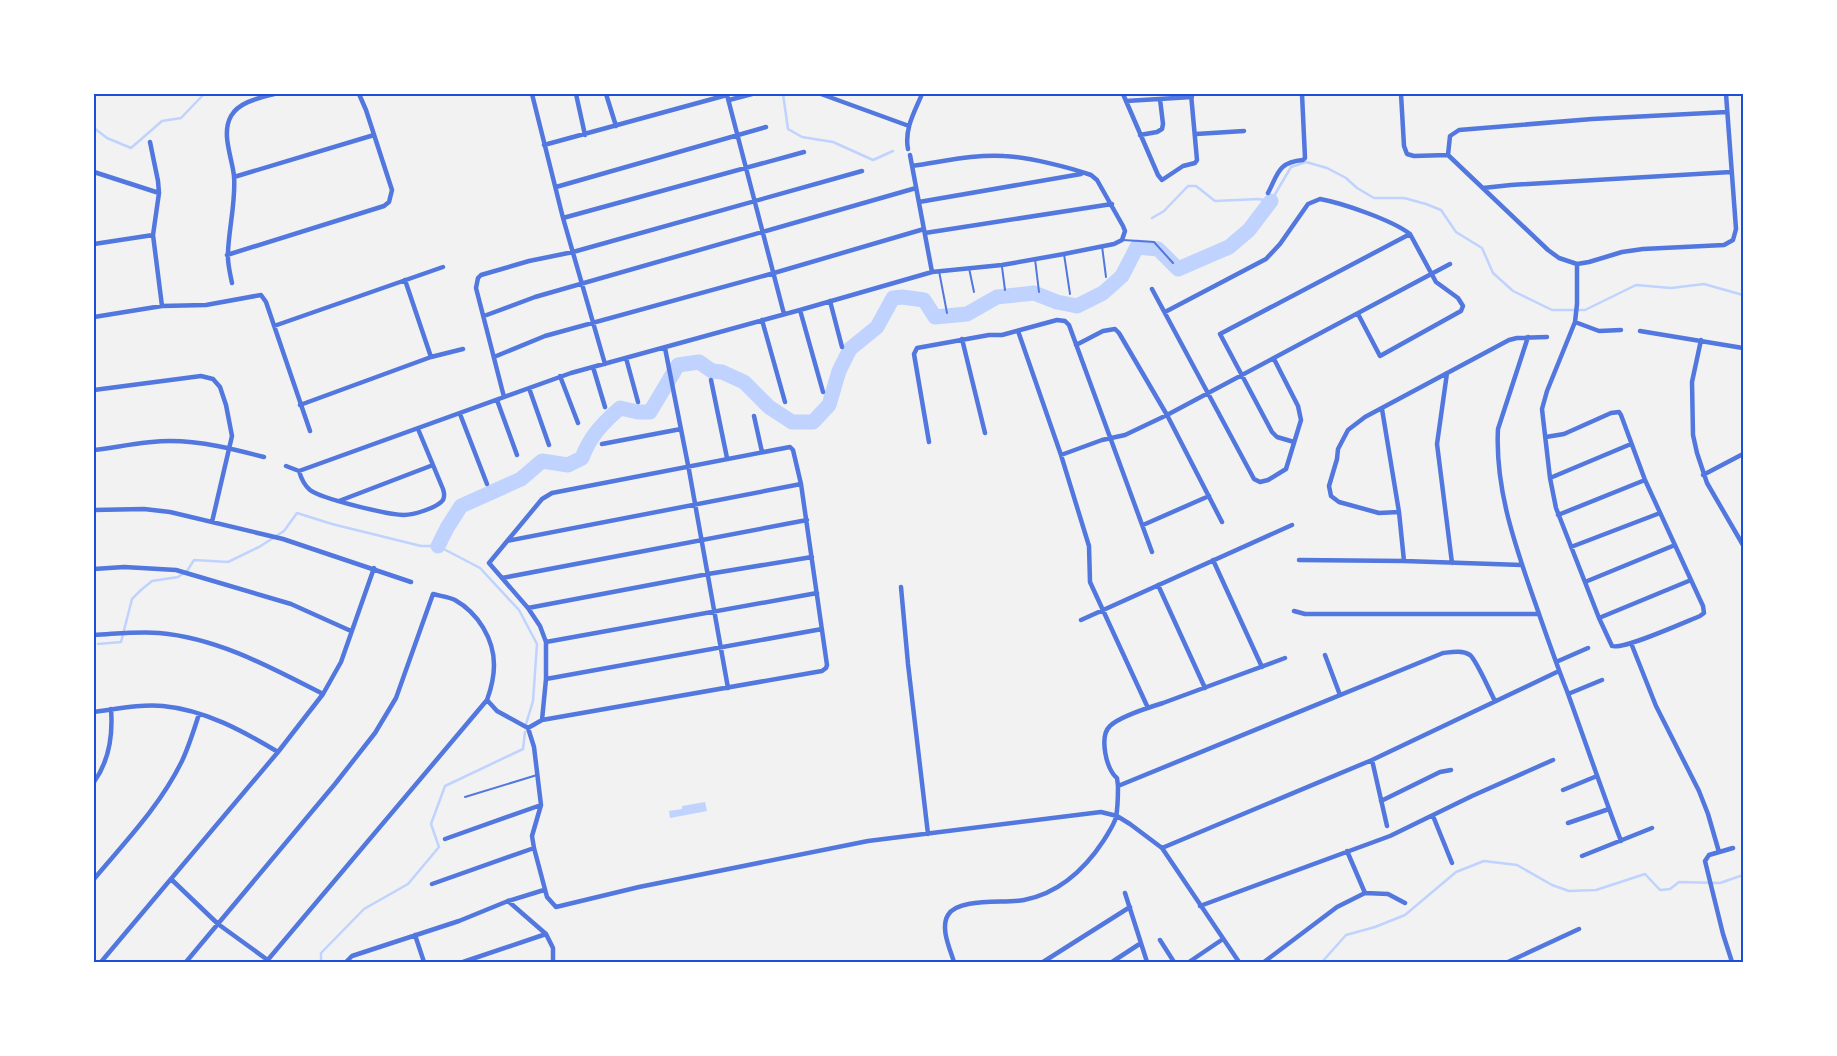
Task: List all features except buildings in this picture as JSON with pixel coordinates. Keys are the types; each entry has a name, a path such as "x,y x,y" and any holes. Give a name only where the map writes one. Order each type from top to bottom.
{"street":[{"path":"232,283 227,255 234,176 226,132 231,116 241,105 274,94"},
{"path":"227,255 384,206 389,202 392,190 359,94"},
{"path":"532,94 544,145 604,364"},
{"path":"576,94 585,135"},
{"path":"606,94 616,126"},
{"path":"544,145 698,102 752,94"},
{"path":"821,94 909,126"},
{"path":"908,149 909,126 922,94"},
{"path":"1123,94 1140,135 1158,175 1162,180 1183,166 1196,161 1196,134 1192,95 1126,101"},
{"path":"1268,193 1279,171 1286,164 1290,161 1303,160 1305,158 1302,94"},
{"path":"1401,94 1404,146 1407,154 1414,156 1448,155 1548,250 1559,258 1577,264 1638,249 1724,245 1733,240 1736,230 1726,94"},
{"path":"728,98 736,136 747,168 784,314"},
{"path":"1140,135 1162,130 1160,99"},
{"path":"1448,155 1450,136 1458,130 1592,119 1727,112"},
{"path":"556,187 766,127"},
{"path":"1196,134 1244,131"},
{"path":"234,176 374,135"},
{"path":"150,142 159,193 153,235 162,306"},
{"path":"564,218 804,152"},
{"path":"910,155 932,272"},
{"path":"286,466 298,471 460,414 560,376 932,272 1002,265 1114,244 1122,240 1125,231 1112,204 1097,180 1085,173 1018,157 1004,156 990,156 912,166"},
{"path":"504,397 476,288 478,278 481,275 529,261 573,252 862,171"},
{"path":"94,172 159,193"},
{"path":"1483,188 1731,172"},
{"path":"919,202 1085,173"},
{"path":"484,316 534,297 582,285 916,188"},
{"path":"1164,312 1266,259 1280,244 1308,204 1320,199 1391,223 1410,234 1436,282 1458,298 1463,308 1380,356 1358,314"},
{"path":"494,357 545,336 924,231 1112,204"},
{"path":"1294,442 1277,437 1272,432 1220,334 1410,234"},
{"path":"94,244 153,235"},
{"path":"1060,455 1125,435 1208,395 1450,264"},
{"path":"1546,437 1564,434 1611,413 1619,412 1623,418 1645,480 1703,606 1704,613 1631,643 1614,648 1599,618 1558,515 1550,478 1543,418 1544,401 1575,322 1577,264"},
{"path":"274,326 443,267"},
{"path":"405,280 431,357"},
{"path":"1152,289 1254,478 1257,481 1264,482 1286,469 1301,420 1300,411 1274,359"},
{"path":"94,317 162,306 206,306 261,295 266,302 310,430"},
{"path":"830,301 842,347"},
{"path":"800,310 823,392"},
{"path":"762,320 785,402"},
{"path":"929,442 914,354 918,348 962,339 1002,335 1056,320 1065,321 1069,325 1112,439 1152,552"},
{"path":"1575,322 1599,331 1621,330"},
{"path":"1076,345 1103,331 1115,329 1123,339 1167,415 1222,522"},
{"path":"1018,331 1089,546 1090,582 1148,708"},
{"path":"1640,331 1743,348"},
{"path":"1528,337 1501,417 1498,441 1501,477 1509,524 1559,671 1621,841"},
{"path":"1399,512 1379,513 1339,502 1331,496 1329,486 1338,449 1348,430 1366,417 1509,340 1547,337"},
{"path":"962,339 985,433"},
{"path":"1701,340 1692,382 1693,435 1703,475 1743,545"},
{"path":"664,348 702,540 728,688"},
{"path":"300,405 431,357 463,349"},
{"path":"626,358 638,402"},
{"path":"593,367 605,407"},
{"path":"1447,373 1437,444 1452,563"},
{"path":"94,390 201,376 213,379 220,387 226,405 232,436 212,522"},
{"path":"560,376 578,423"},
{"path":"711,380 726,458"},
{"path":"529,388 549,445"},
{"path":"497,400 517,455"},
{"path":"1382,409 1399,512 1404,561"},
{"path":"460,414 486,484"},
{"path":"754,416 762,452"},
{"path":"298,471 304,484 311,490 339,501 400,515 412,514 430,508 444,499 444,494 418,429"},
{"path":"602,444 681,429"},
{"path":"94,450 168,441 230,448 264,457"},
{"path":"1550,478 1632,444"},
{"path":"528,728 542,720 728,688 826,668 807,520 801,484 790,447 552,493 542,499 490,561 491,567 528,608 540,626 546,642 546,679 542,720"},
{"path":"1703,475 1743,454"},
{"path":"339,501 433,466"},
{"path":"1558,515 1645,480"},
{"path":"506,541 801,484"},
{"path":"1142,525 1209,496"},
{"path":"94,510 144,508 170,512 283,539 411,582"},
{"path":"1571,547 1660,513"},
{"path":"502,578 807,520"},
{"path":"1081,620 1292,525"},
{"path":"1585,582 1675,545"},
{"path":"528,608 708,574 812,557"},
{"path":"1213,560 1262,667"},
{"path":"1299,560 1522,565"},
{"path":"94,569 129,567 176,570 291,604 351,630"},
{"path":"101,962 278,752 323,694 341,662 374,568"},
{"path":"1599,618 1691,580"},
{"path":"1158,584 1205,688"},
{"path":"901,587 928,834"},
{"path":"546,642 817,593"},
{"path":"171,879 218,924 268,961 487,700 492,683 494,663 491,646 484,629 470,610 454,599 432,594 396,698 375,733 335,784 218,924 186,962"},
{"path":"1294,612 1304,614 1539,614"},
{"path":"546,679 822,630"},
{"path":"94,635 158,633 188,638 230,650 262,663 323,694"},
{"path":"1631,643 1656,706 1699,791 1719,852"},
{"path":"1556,662 1588,648"},
{"path":"1117,784 1443,654 1464,652 1474,659 1494,701"},
{"path":"1326,655 1340,695"},
{"path":"954,962 946,938 946,923 949,914 957,907 966,904 1024,900 1037,897 1057,888 1071,879 1086,864 1112,828 1116,816 1118,781 1116,776 1114,776 1106,752 1105,732 1112,723 1285,658"},
{"path":"1162,848 1372,760 1559,671"},
{"path":"1568,694 1602,680"},
{"path":"487,700 497,711 528,728 534,747 541,805 532,836 544,890 547,897 556,907 639,887 868,841 1094,812 1108,812 1145,834 1162,848 1238,962"},
{"path":"94,712 144,706 165,706 223,722 278,752"},
{"path":"94,782 103,768 110,745 113,727 111,709"},
{"path":"94,879 149,814 170,783 186,752 199,714"},
{"path":"1372,760 1386,826"},
{"path":"1200,906 1390,836 1472,796 1553,760"},
{"path":"1381,801 1440,772 1451,770"},
{"path":"1564,790 1597,776"},
{"path":"445,839 541,805"},
{"path":"1568,823 1609,809"},
{"path":"1433,816 1452,863"},
{"path":"1582,856 1652,828"},
{"path":"432,884 534,848"},
{"path":"1732,962 1723,934 1705,859 1709,855 1733,848"},
{"path":"1347,851 1365,893"},
{"path":"346,962 352,956 459,921 508,901 544,890"},
{"path":"1125,893 1147,962"},
{"path":"1264,962 1337,907 1365,893 1388,894 1405,902"},
{"path":"508,901 546,934 553,948 553,962"},
{"path":"1043,962 1130,907"},
{"path":"1508,962 1579,930"},
{"path":"463,962 546,934"},
{"path":"415,936 424,962"},
{"path":"1189,962 1222,939"},
{"path":"1160,940 1174,962"},
{"path":"1112,962 1141,943"},
{"path":"1520,957 1523,962"}],"lane":[{"path":"1122,240 1154,242 1173,263"},
{"path":"1102,246 1106,277"},
{"path":"1064,254 1070,294"},
{"path":"1035,259 1040,292"},
{"path":"1002,265 1005,290"},
{"path":"969,268 974,292"},
{"path":"940,271 947,313"},
{"path":"465,797 538,775"}],"water":[{"path":"705,802 707,811 670,818 669,811 682,809 682,806"}],"waterway":[{"path":"94,128 107,138 131,148 162,121 181,118 204,94"},
{"path":"783,94 788,129 802,137 833,142 873,160 893,151"},
{"path":"1152,218 1164,211 1188,186 1196,186 1215,201 1258,199 1271,201 1291,167 1306,162 1327,168 1346,178 1357,188 1374,198 1404,198 1441,210 1456,232 1482,248 1493,273 1513,291 1552,310 1585,310 1636,285 1671,288 1704,284 1743,295"},
{"path":"438,546 461,506 521,479 542,461 568,465 582,458 598,430 620,408 638,412 650,412 678,365 699,362 712,371 722,372 744,382 769,407 792,422 813,422 829,405 839,371 850,349 877,327 893,298 902,297 924,300 935,317 967,314 997,297 1034,293 1057,302 1077,306 1103,293 1122,276 1137,247 1158,249 1178,269 1229,247 1249,230 1271,201"},
{"path":"98,644 121,642 132,599 152,581 178,577 187,571 194,560 228,562 259,547 284,531 297,513 332,524 421,546 438,546 480,568 519,610 537,644 533,701 526,724"},
{"path":"321,962 321,953 364,909 408,884 439,847 431,824 445,786 523,749 525,732"},
{"path":"1322,962 1346,935 1375,927 1405,915 1456,872 1484,861 1517,865 1552,885 1569,891 1596,890 1645,874 1660,890 1670,889 1679,882 1720,883 1743,875"}]}
